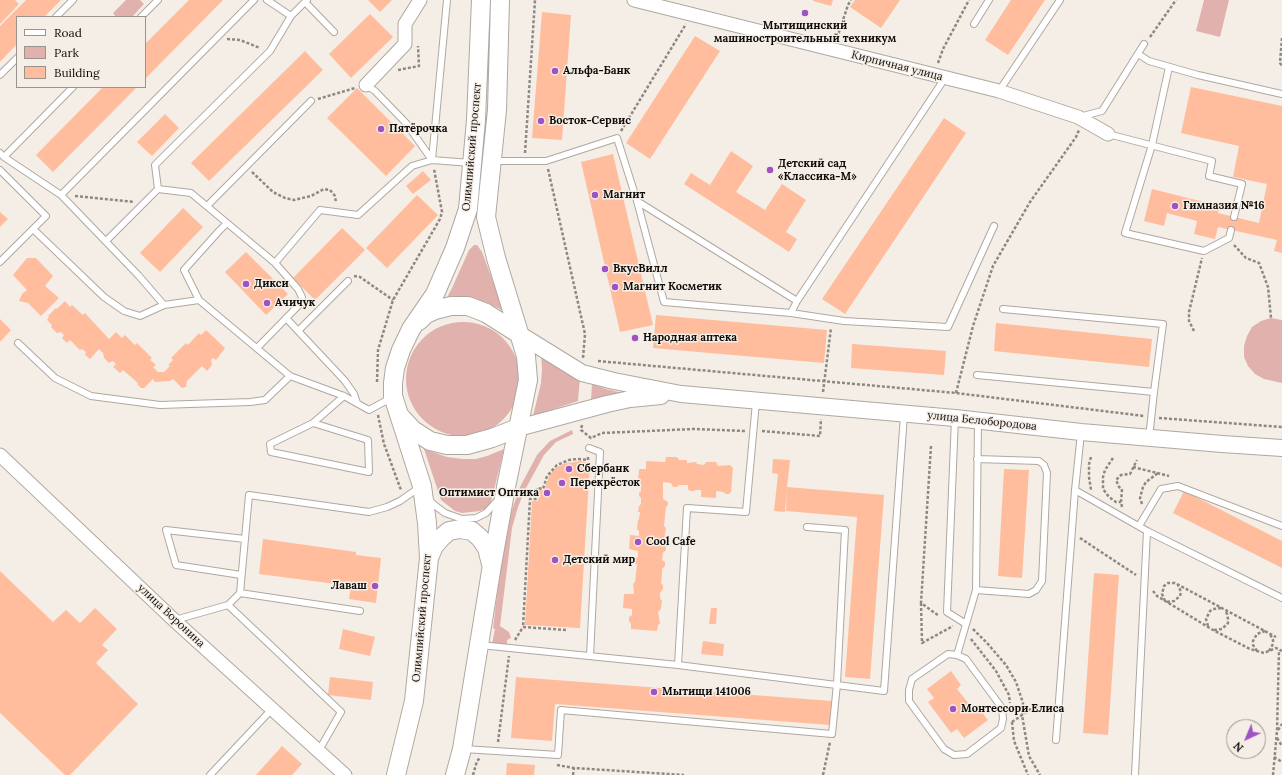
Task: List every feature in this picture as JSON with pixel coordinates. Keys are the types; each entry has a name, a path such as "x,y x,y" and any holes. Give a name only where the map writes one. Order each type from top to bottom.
{"main road":[{"name":"Олимпийский проспект","path":"396,775 414,700 429,558 427,523 422,488 393,396 393,384 395,368 401,350 411,329 435,294 455,248 468,209 476,120 481,0"},
{"name":"Олимпийский проспект","path":"455,775 462,749 506,487 528,380 526,356 496,258 486,217 497,110 500,0"},
{"name":"Олимпийский проспект","path":"411,329 426,314 435,310 450,306 468,306 486,312 519,334"},
{"name":"Олимпийский проспект","path":"399,415 413,430 430,441 447,445 467,445 492,438 518,428"},
{"path":"429,558 434,546 441,538 449,531 460,529 472,531 480,538 487,548 492,565"}],"street":[{"path":"366,85 405,44 405,24 420,0"},
{"name":"Кирпичная улица","path":"634,0 999,91 1080,119 1108,134"},
{"path":"519,334 582,373 681,394"},
{"path":"518,428 630,399 681,394"},
{"name":"улица Белобородова","path":"681,394 756,402 822,406 978,420 1081,432 1282,448"},
{"name":"улица Воронина","path":"0,455 175,621 345,775"}],"lane":[{"path":"57,16 73,0"},
{"path":"142,16 158,0"},
{"path":"62,195 254,0"},
{"path":"267,0 291,16"},
{"path":"432,160 447,0"},
{"path":"974,24 990,0"},
{"path":"999,91 1060,0"},
{"path":"158,189 155,165 270,51 291,16 306,1 334,32"},
{"path":"1080,119 1102,111 1144,44"},
{"path":"1138,54 1149,61 1169,67 1282,94"},
{"path":"0,76 16,59"},
{"path":"1169,67 1152,145 1124,233 1204,252 1229,238 1231,230"},
{"path":"791,313 945,78"},
{"path":"366,85 375,91 406,123 432,160"},
{"path":"72,88 2,155 62,195 139,276 164,305"},
{"path":"207,206 311,101"},
{"path":"1108,134 1212,161 1209,176 1242,184 1234,217"},
{"path":"491,161 546,161 617,138 637,201 664,302 791,313 832,320 948,327 994,226"},
{"path":"274,262 320,210 358,215 412,166 432,160 473,163"},
{"path":"0,170 46,216 0,262"},
{"path":"106,241 158,189 191,193 274,262 298,289 302,297 299,305 257,348"},
{"path":"637,201 797,302"},
{"path":"227,224 219,230 184,270 199,300 290,376 344,396 369,410 393,396"},
{"path":"33,229 104,297 124,311 140,316 164,305 199,300"},
{"path":"298,331 348,281"},
{"path":"1003,309 1163,324 1149,438"},
{"path":"286,318 345,381 354,394 357,403"},
{"path":"18,343 55,378 91,396 160,405 250,402 265,400 290,376"},
{"path":"977,375 1154,392"},
{"path":"313,423 368,440 369,472 271,452 270,444 313,423 344,396"},
{"path":"678,665 687,508 746,512 756,402"},
{"path":"479,645 678,665 884,691 904,413"},
{"path":"955,418 947,612 966,624"},
{"path":"957,655 976,590 978,420"},
{"path":"1056,740 1075,490 1081,432"},
{"path":"589,448 600,452 590,656"},
{"path":"976,590 1029,594 1036,590 1042,581 1047,473 1044,465 1039,461 977,459"},
{"path":"1139,526 1161,489 1178,486 1282,526"},
{"path":"175,621 228,605 240,593 249,495 369,512 387,507 422,488 433,504 445,513 462,519 476,518 486,513 500,498 506,487"},
{"path":"1075,490 1147,531 1282,598"},
{"path":"462,749 558,755 561,710 832,734 837,684 846,530 807,527"},
{"path":"241,575 176,566 166,530 245,539"},
{"path":"1135,775 1147,531"},
{"path":"240,593 360,611"},
{"path":"228,605 341,712 318,752"},
{"path":"948,654 957,655 966,659 1002,708 1003,719 1001,728 967,754 954,755 944,749 909,701 909,690 912,679 948,654"},
{"path":"210,775 272,709"}],"path":[{"path":"524,162 535,0"},
{"path":"833,50 850,0"},
{"path":"943,49 969,0"},
{"path":"1144,44 1176,0"},
{"path":"617,138 692,14"},
{"path":"216,38 240,40 270,51"},
{"path":"1282,38 1280,63 1282,66"},
{"path":"956,393 973,326 993,266 1030,202 1076,137 1080,119"},
{"path":"546,161 585,334 583,360"},
{"path":"246,166 273,192 285,198 294,200 312,196 324,189 330,190 336,200 334,212"},
{"path":"62,195 144,202"},
{"path":"1229,238 1246,258 1259,263 1268,287 1271,318"},
{"path":"1194,331 1189,321 1189,312 1204,252"},
{"path":"348,281 353,276 360,277 393,300"},
{"path":"584,411 581,430 590,438 602,433 679,430 754,431 820,436 824,381 832,320"},
{"path":"591,360 956,393 1151,417 1282,427"},
{"path":"473,775 477,761 483,756 496,756 510,648 523,627 530,499 536,499 537,488 543,489 547,476 557,465 569,460 588,460 589,448"},
{"path":"1091,457 1089,464 1089,477 1092,493"},
{"path":"1113,458 1105,470 1103,477 1103,489 1116,502 1121,502"},
{"path":"1124,517 1121,502 1122,489 1119,487 1116,480 1121,475 1130,474 1137,460"},
{"path":"1134,467 1169,476"},
{"path":"1146,514 1140,498 1141,493 1146,482 1158,473"},
{"path":"1072,532 1145,580 1157,596 1213,630 1261,653 1267,653 1276,648 1282,651"},
{"path":"1166,602 1162,594 1164,586 1172,583 1177,584 1276,637"},
{"path":"1166,602 1174,601 1180,596 1180,588 1177,584"},
{"path":"921,603 922,643 954,626"},
{"path":"1208,627 1206,619 1210,611 1222,608"},
{"path":"1213,630 1222,629 1228,623 1226,610"},
{"path":"966,624 977,632 1006,665 1016,682 1023,703 1022,715 1029,756 1040,775"},
{"path":"523,627 566,630"},
{"path":"1258,652 1254,648 1252,641 1257,634 1265,631"},
{"path":"1261,653 1272,648 1273,640 1268,633"},
{"path":"1273,775 1277,737 1279,650"},
{"path":"1277,694 1282,693"},
{"path":"1012,722 1035,706 1058,707"},
{"path":"1277,730 1282,724"},
{"path":"823,775 832,734"},
{"path":"1277,737 1282,746"},
{"path":"1274,757 1282,762"},
{"path":"574,775 574,768 648,774 684,775"}],"green space":[{"path":"126,0 140,0 144,4 133,16 115,16 113,13"},
{"path":"1204,0 1229,0 1220,37 1196,31"},
{"path":"474,245 477,245 482,252 504,311 476,300 445,301 469,250"},
{"path":"1271,318 1282,320 1282,383 1264,379 1255,374 1248,366 1244,357 1244,346 1252,327 1261,321"},
{"path":"463,322 485,326 495,331 511,347 516,357 520,379 516,401 511,411 495,427 485,432 463,436 441,432 431,427 415,411 410,401 406,379 410,357 415,347 431,331 441,326"},
{"path":"541,354 580,377 578,401 533,416 541,383"},
{"path":"592,384 623,393 623,395 591,400"},
{"path":"572,430 573,434 556,442 544,455 526,488 518,507 512,528 500,626 509,632 511,638 507,640 506,646 492,644 495,629 493,628 501,562 509,518 520,487 537,455 550,441"},
{"path":"424,449 447,457 476,459 504,449 491,502 487,508 480,511 462,513 455,511 441,500"}],"building":[{"path":"0,0 15,0 19,4 0,24"},
{"path":"26,0 61,0 45,16 16,16 16,45 0,62 0,26"},
{"path":"189,0 223,0 146,78 146,43"},
{"path":"368,0 392,0 380,12"},
{"path":"813,0 833,0 831,6"},
{"path":"855,0 900,0 881,28 850,7"},
{"path":"1011,0 1045,0 1008,55 985,40"},
{"path":"542,12 571,15 562,140 532,138"},
{"path":"370,14 393,37 351,78 329,54"},
{"path":"695,36 720,51 650,159 626,143"},
{"path":"305,51 323,70 209,181 191,163"},
{"path":"1191,87 1282,106 1282,253 1274,251 1277,240 1218,227 1215,239 1194,234 1197,221 1167,213 1164,226 1144,221 1152,189 1220,206 1218,213 1259,223 1267,184 1233,177 1239,146 1181,133"},
{"path":"102,88 136,88 53,172 36,155"},
{"path":"357,88 415,146 386,176 327,118"},
{"path":"165,114 179,128 152,156 137,142"},
{"path":"944,118 966,133 845,314 822,299"},
{"path":"731,151 753,166 736,192 765,210 782,184 806,200 786,232 797,239 789,252 684,184 691,173 710,185"},
{"path":"613,154 653,325 620,332 581,162"},
{"path":"423,171 431,180 413,194 406,186"},
{"path":"417,195 438,215 387,268 366,248"},
{"path":"183,208 203,227 160,272 140,253"},
{"path":"0,212 8,219 0,227"},
{"path":"342,228 365,250 315,300 293,278"},
{"path":"246,252 288,294 266,315 225,272"},
{"path":"27,258 36,258 53,276 45,286 59,298 41,316 28,303 19,301 22,294 27,290 13,275"},
{"path":"65,301 70,307 72,305 83,315 85,313 109,339 116,332 122,338 125,335 135,345 137,343 152,358 150,360 156,365 153,367 158,372 164,372 173,360 171,358 186,343 188,345 199,333 201,335 206,330 225,348 216,360 213,358 211,360 212,365 207,371 202,366 187,381 186,387 182,388 173,379 170,381 155,382 153,379 144,388 141,388 137,384 138,383 123,370 120,373 113,367 116,364 113,361 109,363 99,349 90,359 85,355 86,352 82,349 80,350 70,340 67,343 62,338 64,335 61,332 57,333 51,327 52,325 47,320 49,317 48,316"},
{"path":"656,315 827,330 824,363 653,348"},
{"path":"0,319 11,330 0,342"},
{"path":"996,323 1152,339 1149,367 994,351"},
{"path":"852,344 946,351 944,375 851,368"},
{"path":"666,457 677,457 679,460 687,460 687,463 696,462 697,464 704,465 706,462 716,462 718,466 730,465 733,468 731,492 726,494 716,491 716,498 701,497 701,490 690,491 688,489 688,485 673,487 671,483 663,482 663,499 668,502 668,505 666,507 664,526 666,528 664,540 666,542 666,550 663,553 662,560 665,562 665,566 662,569 661,583 663,585 663,589 660,593 660,598 662,601 661,609 658,612 660,623 657,631 631,629 629,617 632,615 632,609 623,608 624,594 634,594 633,584 635,582 637,565 635,563 635,559 638,557 638,551 629,549 630,535 639,536 639,531 637,529 640,512 638,512 641,504 639,493 641,491 641,483 638,481 639,470 646,469 646,461 665,462"},
{"path":"773,459 790,460 787,487 884,495 870,679 845,677 857,517 786,511 787,489 785,512 774,511 778,474 772,473"},
{"path":"580,461 590,463 580,628 525,625 532,501 538,501 539,490 544,490 550,474 556,468 563,464"},
{"path":"1004,469 1029,470 1022,578 998,576"},
{"path":"1184,491 1282,541 1282,568 1173,513"},
{"path":"263,539 356,552 356,555 381,558 376,603 349,599 351,586 259,574"},
{"path":"0,571 53,622 66,610 80,623 95,608 117,629 102,645 108,650 96,663 138,704 70,775 65,775 0,713"},
{"path":"1094,573 1119,575 1108,735 1083,733"},
{"path":"711,608 717,608 716,624 709,624"},
{"path":"343,629 375,637 370,656 339,649"},
{"path":"703,641 724,644 723,656 701,654"},
{"path":"951,671 961,685 957,689 973,709 977,706 988,720 964,738 957,729 951,733 928,702 934,698 927,689"},
{"path":"330,677 373,682 371,700 328,695"},
{"path":"516,677 832,701 830,725 555,704 552,741 511,738"},
{"path":"282,746 302,764 292,775 256,775"},
{"path":"507,763 535,765 534,775 506,775"}],"place":[{"name":"Мытищинский машиностроительный техникум","path":"805,13"},
{"name":"Альфа-Банк","path":"555,71"},
{"name":"Восток-Сервис","path":"541,121"},
{"name":"Пятёрочка","path":"381,129"},
{"name":"Детский сад «Классика-М»","path":"770,170"},
{"name":"Магнит","path":"595,195"},
{"name":"Гимназия №16","path":"1175,206"},
{"name":"ВкусВилл","path":"605,269"},
{"name":"Дикси","path":"246,284"},
{"name":"Магнит Косметик","path":"615,287"},
{"name":"Ачичук","path":"267,303"},
{"name":"Народная аптека","path":"635,338"},
{"name":"Сбербанк","path":"569,469"},
{"name":"Перекрёсток","path":"562,483"},
{"name":"Оптимист Оптика","path":"547,493"},
{"name":"Cool Cafe","path":"638,542"},
{"name":"Детский мир","path":"555,560"},
{"name":"Лаваш","path":"375,586"},
{"name":"Мытищи 141006","path":"654,692"},
{"name":"Монтессори Елиса","path":"953,709"}]}
